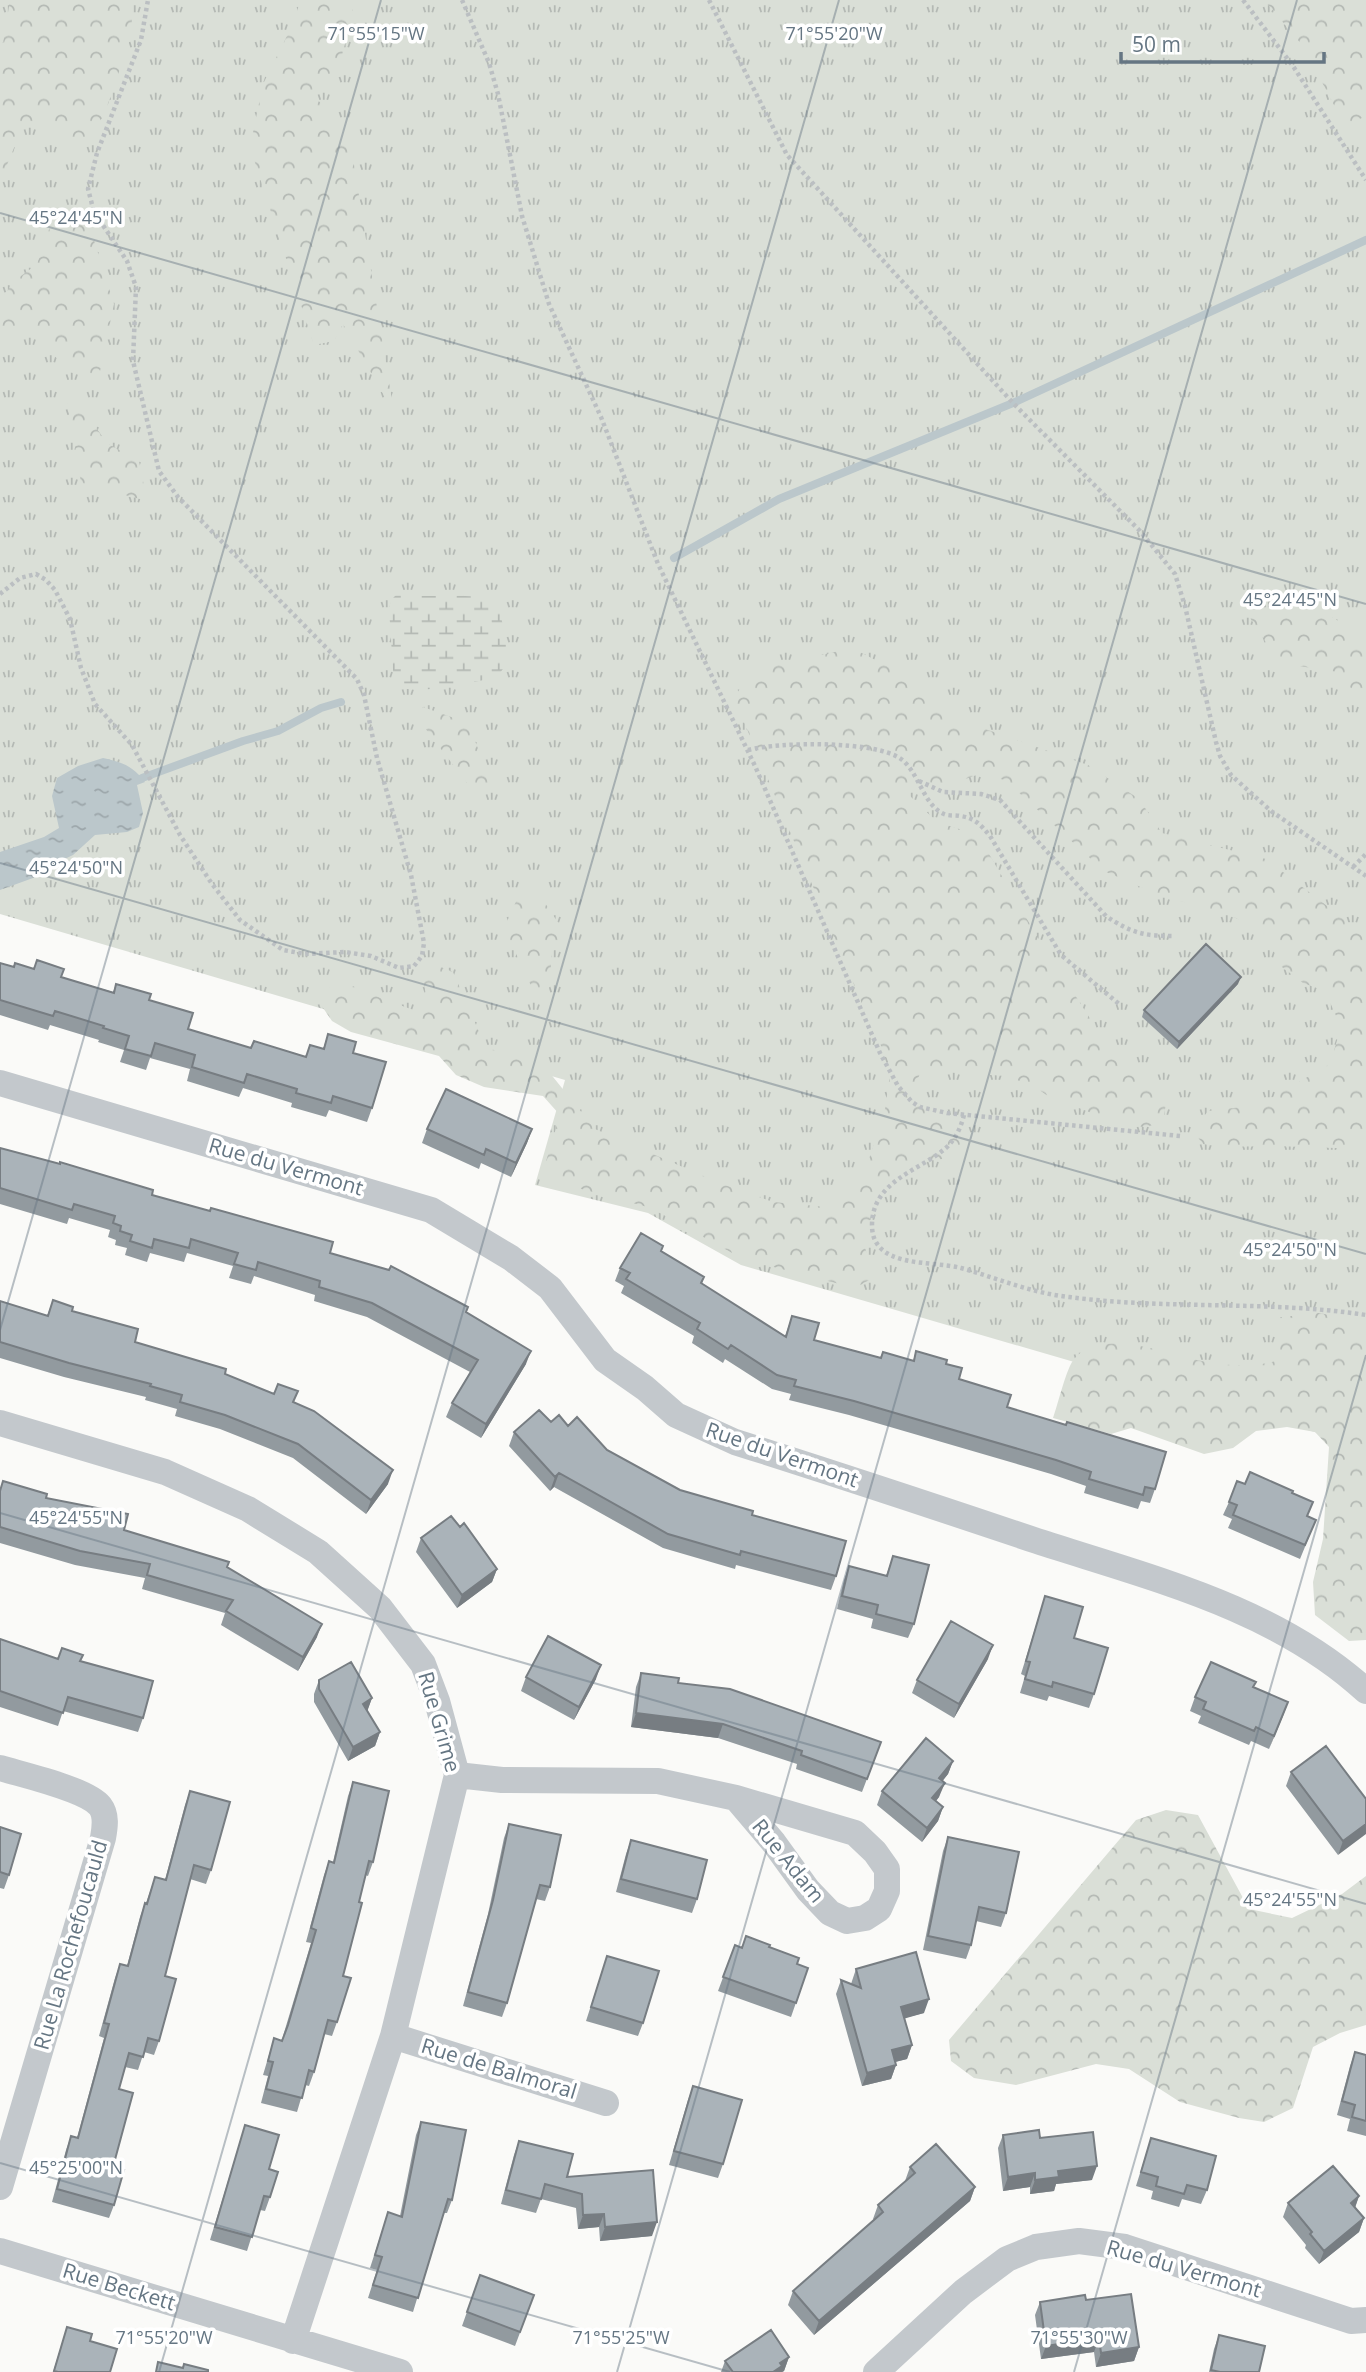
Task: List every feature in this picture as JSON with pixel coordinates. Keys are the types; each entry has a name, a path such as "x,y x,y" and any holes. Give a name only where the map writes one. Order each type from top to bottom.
{"street":[{"name":"Rue du Vermont","path":"0,1083 431,1210 511,1258 550,1288 605,1360 645,1388 676,1415 735,1442 1182,1589 1258,1618 1309,1647 1347,1673 1366,1691"},
{"name":"Rue Grime","path":"0,1423 165,1472 248,1509 318,1552 380,1608 424,1664 438,1701 457,1775 393,2036 293,2340"},
{"name":"Rue La Rochefoucauld","path":"0,1768 86,1795 101,1807 106,1820 0,2188"},
{"name":"Rue Adam","path":"457,1775 502,1780 659,1781 736,1798 855,1833 875,1852 887,1869 887,1891 879,1909 865,1917 847,1921 830,1913 808,1890 774,1843 736,1798"},
{"name":"Rue de Balmoral","path":"393,2036 606,2103"},
{"name":"Rue du Vermont","path":"876,2372 963,2291 1007,2259 1036,2247 1079,2241 1125,2247 1350,2321 1366,2320"},
{"name":"Rue Beckett","path":"0,2251 400,2372"}],"path":[{"path":"0,594 20,578 36,574 55,590 70,620 81,668 95,704 132,745 180,835 212,884 240,920 283,950 305,954 345,952 372,956 399,968 414,966 422,956 424,943 411,875 377,758 364,695 357,679 178,497 159,471 152,447 133,361 136,287 127,261 94,212 88,189 97,153 141,40 148,0"},
{"path":"462,0 485,53 498,94 522,216 549,304 601,417 658,564 748,750 870,1034 898,1086 920,1107 964,1115 1180,1136"},
{"path":"709,0 788,155 1013,403 1140,531 1175,574 1185,606 1216,742 1220,756 1231,775 1271,811 1366,876"},
{"path":"1243,0 1293,66 1366,180"},
{"path":"748,750 814,745 853,746 882,750 902,760 931,803 943,814 979,821 1061,956 1119,1004"},
{"path":"918,781 943,792 981,794 1000,800 1106,916 1126,929 1147,936 1174,936"},
{"path":"1353,867 1366,854"},
{"path":"964,1115 956,1136 946,1148 886,1188 872,1221 873,1238 881,1251 894,1258 959,1268 1005,1283 1065,1297 1161,1306 1270,1307 1366,1315"}],"green space":[{"path":"0,0 1303,0 1366,68 1366,1447 741,1265 648,1213 535,1185 565,1080 0,914"},
{"path":"10,0 133,0 131,36 104,116 78,145 45,121 23,126 0,182 0,62"},
{"path":"300,0 353,0 353,15 340,62 314,95 350,140 394,413 343,324 334,341 314,345 250,147 263,84 295,20"},
{"path":"1264,0 1366,0 1366,116 1345,126 1303,46"},
{"path":"54,215 88,221 114,304 99,376 73,373 26,330 9,332 0,348 0,302 13,282 37,264"},
{"path":"67,399 89,418 107,443 139,461 147,501 81,483"},
{"path":"397,594 473,597 497,602 506,637 508,662 497,677 474,682 415,690 394,685 389,608 391,600"},
{"path":"1245,610 1323,612 1366,637 1366,707 1338,672 1279,663"},
{"path":"852,648 926,686 968,723 1088,765 1139,799 1162,833 1266,859 1366,936 1366,1149 1221,1147 1203,1144 1193,1131 1208,1111 1259,1105 1330,1064 1341,1027 1325,991 1303,983 1282,967 1262,929 1221,912 1161,896 1104,871 1005,780 979,774 949,785 918,781 909,795 937,822 978,835 1035,933 1102,1037 1167,1096 1163,1123 1144,1127 1120,1124 1005,1076 922,1070 915,1084 922,1102 973,1136 968,1152 916,1162 889,1178 868,1223 865,1249 872,1262 871,1279 855,1288 743,1259 651,1208 541,1178 560,1115 543,1096 484,1087 456,1075 439,1056 351,1032 332,1021 319,1002 329,988 348,984 422,1013 427,1008 423,970 436,965 453,972 486,1048 541,1062 595,1129 722,1184 773,1202 826,1207 862,1181 885,1109 891,1067 734,698 751,671"},
{"path":"423,707 468,723 493,787 473,791 422,724"},
{"path":"539,894 563,930 552,953 549,990 541,1007 504,928 518,897"},
{"path":"1319,1313 1366,1322 1366,1640 1349,1641 1315,1615 1313,1582 1323,1539 1329,1447 1315,1432 1287,1427 1256,1431 1233,1448 1204,1454 1131,1428 1111,1434 1053,1418 1072,1362 1084,1351 1099,1345 1135,1345 1215,1363 1263,1364 1281,1359 1273,1318"},
{"path":"1166,1810 1198,1815 1249,1909 1292,1918 1342,1894 1366,1876 1366,2025 1340,2033 1313,2047 1293,2108 1264,2122 1180,2102 1129,2069 1096,2064 1016,2085 974,2078 951,2061 949,2040 1136,1820"}],"water":[{"path":"103,758 127,765 145,782 137,785 143,813 139,827 127,832 95,835 73,855 33,878 0,890 0,852 44,837 59,828 52,796 57,778 78,766"}],"building":[{"path":"1206,944 1241,977 1179,1042 1144,1010"},
{"path":"37,960 64,969 61,977 114,993 116,984 151,994 149,1000 193,1013 188,1029 251,1048 254,1041 306,1057 310,1045 324,1049 328,1034 356,1042 353,1053 386,1062 372,1108 333,1096 331,1103 296,1093 297,1089 247,1074 244,1083 192,1067 195,1055 155,1043 151,1056 125,1049 129,1036 103,1028 104,1026 55,1011 53,1016 0,1000 0,963 14,967 15,963 34,969"},
{"path":"446,1089 532,1129 516,1163 486,1149 484,1155 427,1129"},
{"path":"0,1148 60,1162 153,1190 152,1195 210,1211 211,1208 333,1242 330,1253 389,1270 391,1266 468,1307 466,1312 531,1351 486,1424 452,1403 478,1360 372,1303 319,1287 320,1281 258,1262 256,1270 234,1264 238,1253 191,1239 189,1248 154,1239 152,1248 130,1241 132,1235 120,1231 121,1226 113,1223 115,1216 74,1204 72,1210 0,1188"},
{"path":"641,1233 663,1246 661,1251 704,1277 701,1283 786,1337 792,1316 819,1323 814,1340 881,1358 883,1352 914,1361 916,1351 947,1360 946,1364 962,1368 959,1379 1011,1395 1007,1407 1166,1452 1155,1489 1145,1487 1143,1495 1089,1479 1091,1472 1056,1460 794,1386 796,1380 777,1375 731,1345 728,1349 697,1329 700,1323 626,1279 630,1273 620,1268"},
{"path":"53,1300 73,1307 72,1311 138,1329 135,1342 226,1369 225,1374 274,1394 278,1384 298,1391 293,1402 314,1411 393,1470 371,1500 298,1444 225,1415 180,1402 182,1395 150,1386 151,1384 0,1342 0,1301 48,1316"},
{"path":"539,1410 551,1422 559,1415 568,1426 577,1417 607,1450 680,1490 753,1511 752,1515 846,1541 836,1576 741,1551 740,1555 668,1534 559,1473 555,1477 514,1432"},
{"path":"1250,1472 1313,1502 1307,1516 1316,1520 1305,1545 1233,1515 1237,1505 1229,1502 1237,1481 1245,1484"},
{"path":"3,1481 47,1494 46,1498 128,1514 124,1530 229,1562 227,1567 322,1624 303,1657 226,1611 233,1600 147,1575 150,1564 80,1551 0,1527 0,1491"},
{"path":"451,1516 460,1527 464,1523 497,1569 462,1595 421,1538"},
{"path":"893,1556 929,1565 914,1624 876,1614 878,1605 842,1596 849,1566 887,1576"},
{"path":"1045,1596 1083,1607 1074,1638 1108,1648 1094,1694 1053,1682 1052,1687 1025,1679 1030,1662 1026,1661"},
{"path":"951,1621 993,1645 959,1704 917,1680"},
{"path":"548,1636 601,1665 579,1707 526,1677"},
{"path":"0,1639 58,1659 62,1648 83,1655 80,1661 153,1681 143,1718 68,1697 63,1713 0,1691"},
{"path":"351,1662 372,1698 363,1704 380,1732 353,1747 319,1689 319,1680"},
{"path":"1211,1662 1256,1682 1253,1687 1288,1702 1274,1736 1256,1727 1254,1731 1203,1709 1206,1702 1195,1697"},
{"path":"641,1673 679,1678 678,1683 730,1689 881,1742 867,1779 801,1755 802,1751 723,1724 636,1713"},
{"path":"926,1738 953,1761 939,1778 945,1783 932,1798 943,1807 927,1828 882,1791"},
{"path":"1326,1746 1366,1799 1366,1824 1343,1841 1291,1772"},
{"path":"353,1782 389,1791 373,1862 369,1861 359,1902 362,1903 343,1976 351,1978 337,2022 328,2020 314,2072 309,2070 302,2098 266,2089 273,2062 268,2061 274,2038 282,2041 288,2025 316,1930 311,1928 329,1861 334,1863"},
{"path":"190,1791 230,1802 211,1870 194,1865 165,1976 176,1979 159,2041 148,2038 143,2057 129,2053 119,2089 133,2093 113,2167 124,2170 114,2205 57,2189 71,2136 78,2138 109,2024 104,2023 120,1964 128,1966 155,1877 166,1880"},
{"path":"509,1824 561,1835 550,1887 540,1885 507,2003 468,1992 493,1900"},
{"path":"0,1827 21,1834 9,1875 0,1872"},
{"path":"948,1837 1019,1852 1006,1913 979,1907 971,1945 928,1936"},
{"path":"631,1840 707,1860 697,1899 621,1879"},
{"path":"746,1936 799,1958 797,1964 808,1968 796,2003 723,1977 735,1945 742,1948"},
{"path":"916,1952 929,1999 901,2007 912,2045 892,2050 896,2065 867,2073 841,1980 861,1988 856,1969"},
{"path":"607,1956 659,1971 643,2023 591,2007"},
{"path":"1355,2052 1366,2055 1366,2121 1352,2117 1355,2105 1342,2101"},
{"path":"693,2086 742,2100 723,2164 674,2151"},
{"path":"421,2122 466,2130 452,2200 448,2199 418,2298 373,2285 382,2257 375,2255 388,2212 402,2217"},
{"path":"245,2125 279,2135 269,2169 278,2172 270,2197 264,2196 252,2237 215,2227"},
{"path":"1039,2130 1040,2138 1093,2132 1097,2166 1058,2171 1059,2177 1035,2180 1035,2173 1008,2177 1003,2135"},
{"path":"1151,2138 1216,2156 1207,2190 1187,2185 1184,2194 1156,2186 1158,2177 1141,2172"},
{"path":"519,2141 573,2154 567,2177 653,2170 657,2222 605,2227 604,2214 583,2215 582,2194 545,2184 541,2199 506,2190"},
{"path":"936,2144 975,2187 819,2321 793,2291 883,2212 878,2205 915,2173 910,2167"},
{"path":"1333,2166 1359,2196 1351,2203 1364,2218 1324,2251 1288,2203"},
{"path":"480,2275 534,2295 520,2332 467,2312"},
{"path":"1131,2294 1139,2347 1101,2353 1099,2338 1046,2346 1040,2302 1085,2295 1086,2300"},
{"path":"67,2327 92,2334 90,2341 117,2349 110,2372 54,2371"},
{"path":"771,2330 789,2357 780,2363 782,2366 773,2372 733,2372 725,2361"},
{"path":"1219,2335 1265,2346 1259,2372 1211,2370"},
{"path":"158,2362 183,2368 184,2364 208,2372 156,2372"}],"waterway":[{"path":"674,558 779,499 1013,403 1366,240"},
{"path":"142,778 278,731 321,708 341,702"}]}
